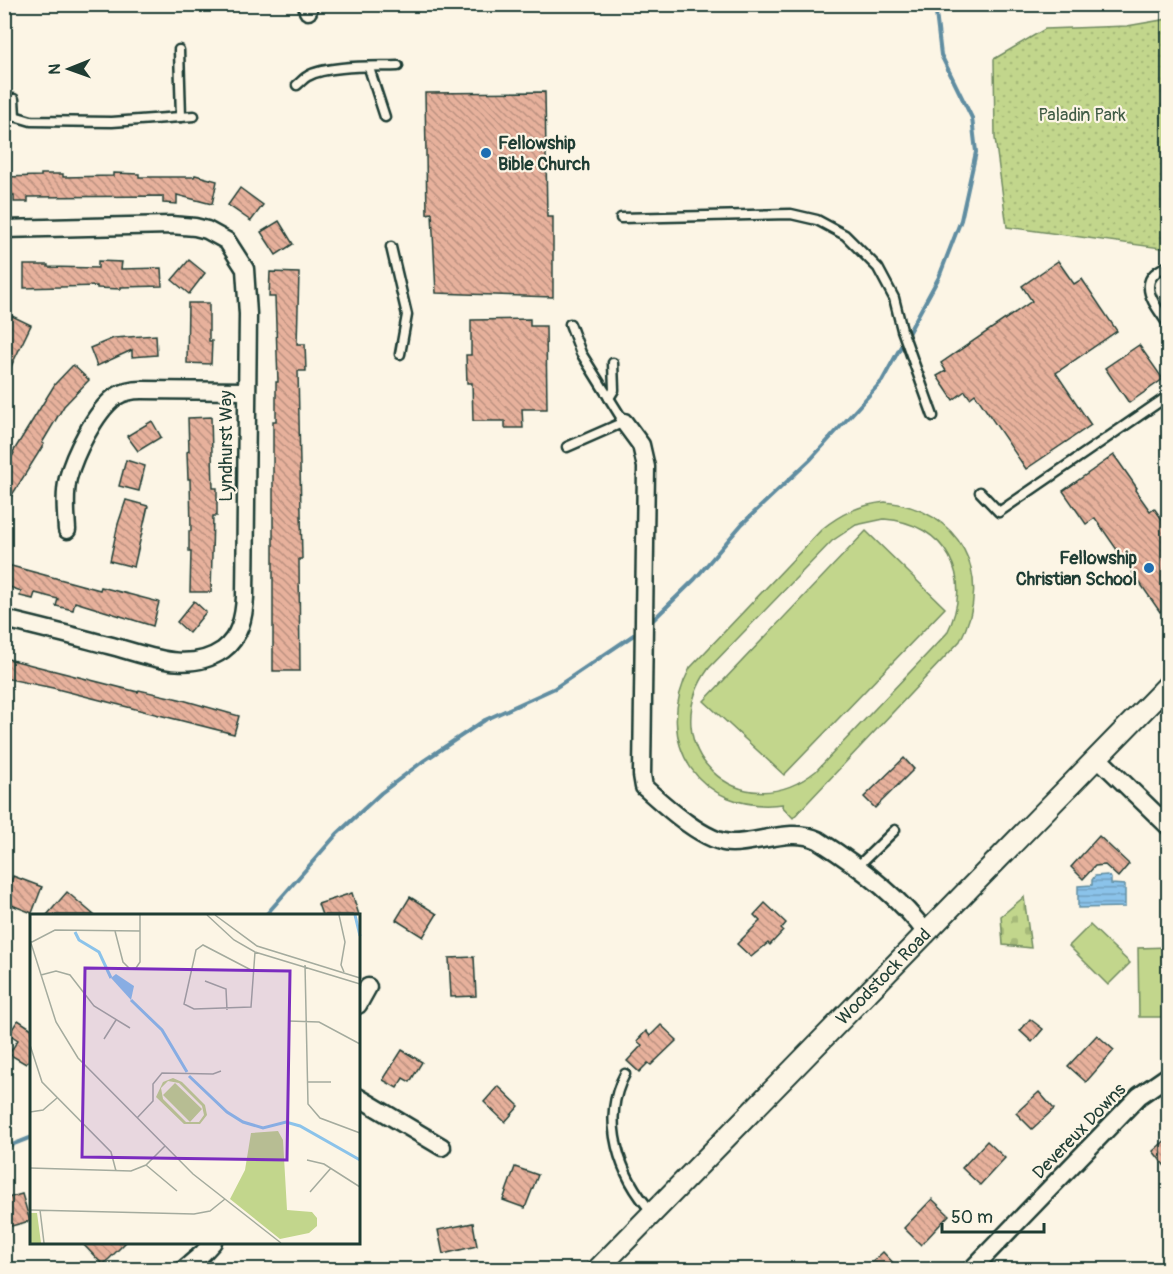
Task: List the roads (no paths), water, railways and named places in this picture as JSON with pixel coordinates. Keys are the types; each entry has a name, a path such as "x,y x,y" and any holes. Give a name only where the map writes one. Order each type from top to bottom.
{"street":[{"name":"Lyndhurst Way","path":"4,229 171,225 195,227 218,235 227,241 245,269 247,283 244,612 236,636 214,656 202,660 176,662 4,619"},
{"path":"67,530 66,492 74,459 101,412 117,396 131,390 246,392"},
{"path":"624,422 641,445 646,467 642,775 644,787 701,833 714,840 731,843 795,835 809,836 856,867 907,910 927,934"},
{"name":"Woodstock Road","path":"597,1269 1168,685"},
{"path":"1098,758 1168,826"},
{"path":"360,1001 368,987"},
{"name":"Devereux Downs","path":"971,1269 1139,1096 1168,1077"},
{"path":"360,1098 442,1147"},
{"path":"183,1269 204,1253 211,1244"}],"lane":[{"path":"179,50 181,117"},
{"path":"297,85 309,75 323,71 398,66"},
{"path":"369,68 385,117"},
{"path":"14,99 15,117"},
{"path":"4,113 31,121 112,122 194,116"},
{"path":"621,218 791,214 818,220 844,235 878,268 894,297 902,330 933,416"},
{"path":"391,247 407,315 400,354"},
{"path":"1168,266 1160,269 1148,286 1152,301 1168,324"},
{"path":"567,447 624,422 581,352 570,324"},
{"path":"609,398 614,390 613,363"},
{"path":"980,492 999,512 1168,396"},
{"path":"856,867 895,830"},
{"path":"625,1074 614,1101 617,1147 638,1197 653,1213"}],"water":[{"path":"1107,875 1111,878 1111,884 1125,885 1125,907 1078,908 1078,886 1092,885 1095,876"}],"waterway":[{"path":"649,624 695,579 742,524 811,459 882,381 939,277 961,220 976,152 972,118 941,55 936,13 938,4"},
{"path":"267,914 337,834 381,793 422,762 485,720 555,688 638,632"},
{"path":"4,1148 30,1138"}],"place":[{"name":"Fellowship Bible Church","path":"486,153"},
{"name":"Fellowship Christian School","path":"1149,568"}],"park label":[{"name":"Paladin Park","path":"1082,115"}]}
